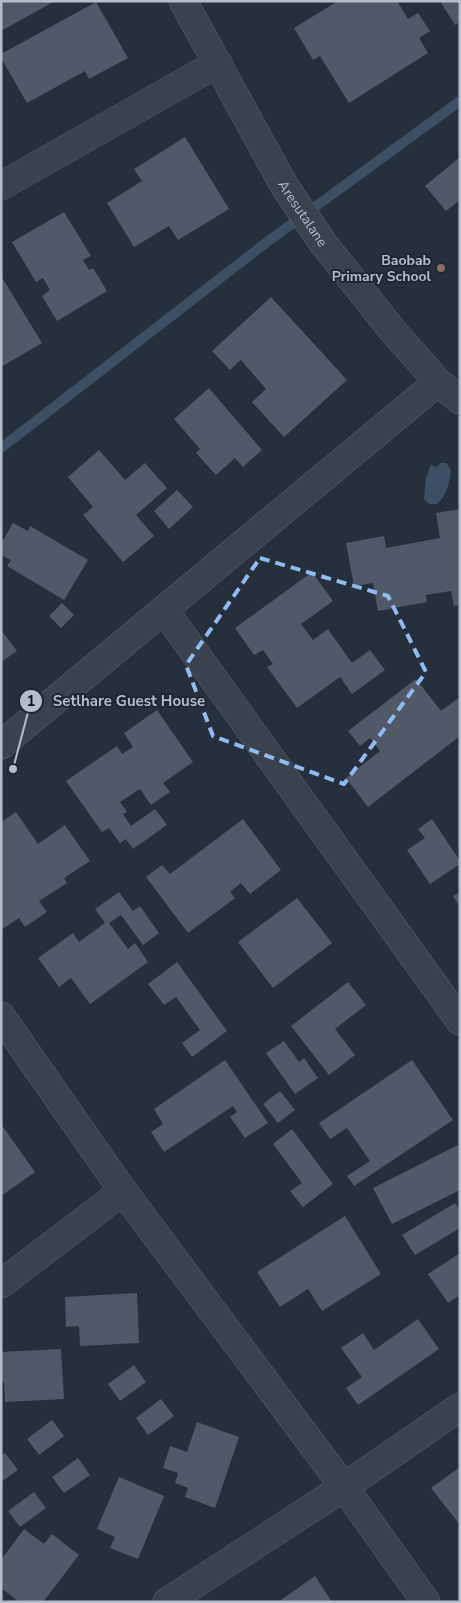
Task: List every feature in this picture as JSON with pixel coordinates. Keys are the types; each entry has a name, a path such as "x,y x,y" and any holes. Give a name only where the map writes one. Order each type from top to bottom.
{"street":[{"name":"Aresutalane","path":"183,1 286,187 323,243 393,331 438,382 460,400"},
{"path":"1,186 218,63"},
{"path":"1,745 438,382"},
{"path":"164,610 460,1021"},
{"path":"1,1016 124,1191 344,1487 426,1602"},
{"path":"1,1284 124,1191"},
{"path":"167,1602 344,1487 460,1407"}],"highlighted area":[{"path":"260,558 388,596 426,672 344,784 213,736 186,665"}],"water":[{"path":"440,463 446,463 451,470 449,484 446,492 437,504 429,504 424,499 426,477 431,465 437,467"}],"building":[{"path":"1,1 55,1 1,31"},
{"path":"338,1 397,1 408,19 418,13 430,31 419,38 428,53 349,103 320,56 313,60 294,28"},
{"path":"440,1 460,1 460,22 455,25"},
{"path":"96,2 128,58 89,79 85,71 27,103 1,58 1,54"},
{"path":"185,137 229,209 178,240 169,226 134,247 107,203 142,181 134,169"},
{"path":"460,157 460,200 446,211 425,186"},
{"path":"64,212 91,256 83,260 89,270 93,268 107,291 57,321 42,296 50,290 43,278 36,282 12,242"},
{"path":"1,276 42,343 1,367"},
{"path":"271,297 347,380 284,437 252,402 266,389 241,360 230,370 212,351"},
{"path":"209,388 262,450 243,467 235,458 216,475 196,453 200,449 174,419"},
{"path":"99,450 125,480 145,463 167,488 136,515 154,536 123,562 83,515 93,507 68,477"},
{"path":"177,490 193,507 169,529 154,511"},
{"path":"460,509 460,605 454,606 451,591 426,595 427,602 378,611 373,583 354,586 346,543 384,536 386,548 440,538 436,513"},
{"path":"13,523 28,531 30,526 88,560 64,600 7,566 11,560 1,555 1,544"},
{"path":"312,572 333,601 301,624 313,640 328,629 352,663 370,650 385,670 352,694 340,677 297,708 267,667 273,664 263,650 254,655 235,628"},
{"path":"62,603 74,615 61,628 49,616"},
{"path":"1,630 17,651 1,662"},
{"path":"416,679 441,711 460,697 460,736 368,807 346,778 380,751 370,738 360,746 348,731"},
{"path":"157,710 193,762 163,783 170,792 151,805 140,789 120,802 127,812 123,814 131,826 155,809 167,825 133,849 126,839 120,843 109,828 102,832 66,781 117,746 122,754 133,747 124,733"},
{"path":"16,812 38,844 65,825 90,861 64,878 67,883 39,901 47,912 25,927 19,918 1,930 1,822"},
{"path":"243,819 281,870 250,894 241,883 230,892 235,898 188,933 146,877 162,865 170,874"},
{"path":"432,819 460,861 460,864 430,884 407,850 425,838 418,829"},
{"path":"119,892 133,911 140,906 159,933 143,945 121,915 109,923 128,949 135,943 148,962 90,1004 71,978 59,987 38,958 73,933 79,942 105,923 95,909"},
{"path":"460,892 460,907 453,896"},
{"path":"297,898 332,943 273,988 238,942"},
{"path":"177,962 227,1031 192,1057 182,1043 200,1030 176,997 164,1005 148,984"},
{"path":"348,982 366,1005 335,1029 355,1055 329,1075 291,1026"},
{"path":"284,1041 299,1062 304,1058 318,1078 295,1094 266,1053"},
{"path":"225,1060 268,1123 245,1138 230,1117 237,1112 233,1106 164,1152 151,1132 163,1124 154,1109"},
{"path":"412,1060 453,1120 354,1186 347,1176 370,1161 347,1128 330,1139 319,1123"},
{"path":"280,1091 295,1110 278,1123 263,1104"},
{"path":"1,1124 35,1172 1,1196"},
{"path":"292,1129 333,1184 303,1207 290,1191 302,1183 273,1144"},
{"path":"460,1144 460,1190 392,1224 373,1188"},
{"path":"455,1203 460,1211 460,1228 415,1255 402,1235"},
{"path":"345,1216 381,1274 322,1311 308,1289 280,1307 257,1272"},
{"path":"460,1253 460,1295 448,1303 428,1274"},
{"path":"137,1293 139,1343 80,1346 79,1326 66,1327 65,1297"},
{"path":"418,1319 439,1349 358,1405 346,1388 362,1377 341,1348 363,1333 374,1350"},
{"path":"61,1349 64,1399 5,1402 4,1382 1,1382 1,1352"},
{"path":"134,1365 146,1382 120,1401 108,1384"},
{"path":"161,1399 174,1416 148,1435 136,1418"},
{"path":"52,1420 64,1436 39,1455 27,1439"},
{"path":"197,1422 239,1437 215,1508 185,1497 188,1488 175,1483 178,1473 163,1468 170,1446 187,1452"},
{"path":"5,1453 18,1470 1,1482 1,1456"},
{"path":"78,1458 90,1475 64,1493 52,1477"},
{"path":"460,1467 460,1525 431,1488"},
{"path":"119,1477 164,1496 138,1559 110,1548 115,1537 97,1529"},
{"path":"34,1492 46,1508 20,1527 8,1511"},
{"path":"24,1529 44,1544 52,1534 79,1555 43,1602 19,1602 1,1588 1,1560"},
{"path":"315,1576 332,1602 282,1602 281,1600"}],"waterway":[{"path":"1,448 267,242 460,101"}],"place":[{"name":"Baobab Primary School","path":"441,268"},
{"name":"Setlhare Guest House","path":"13,769"}]}
